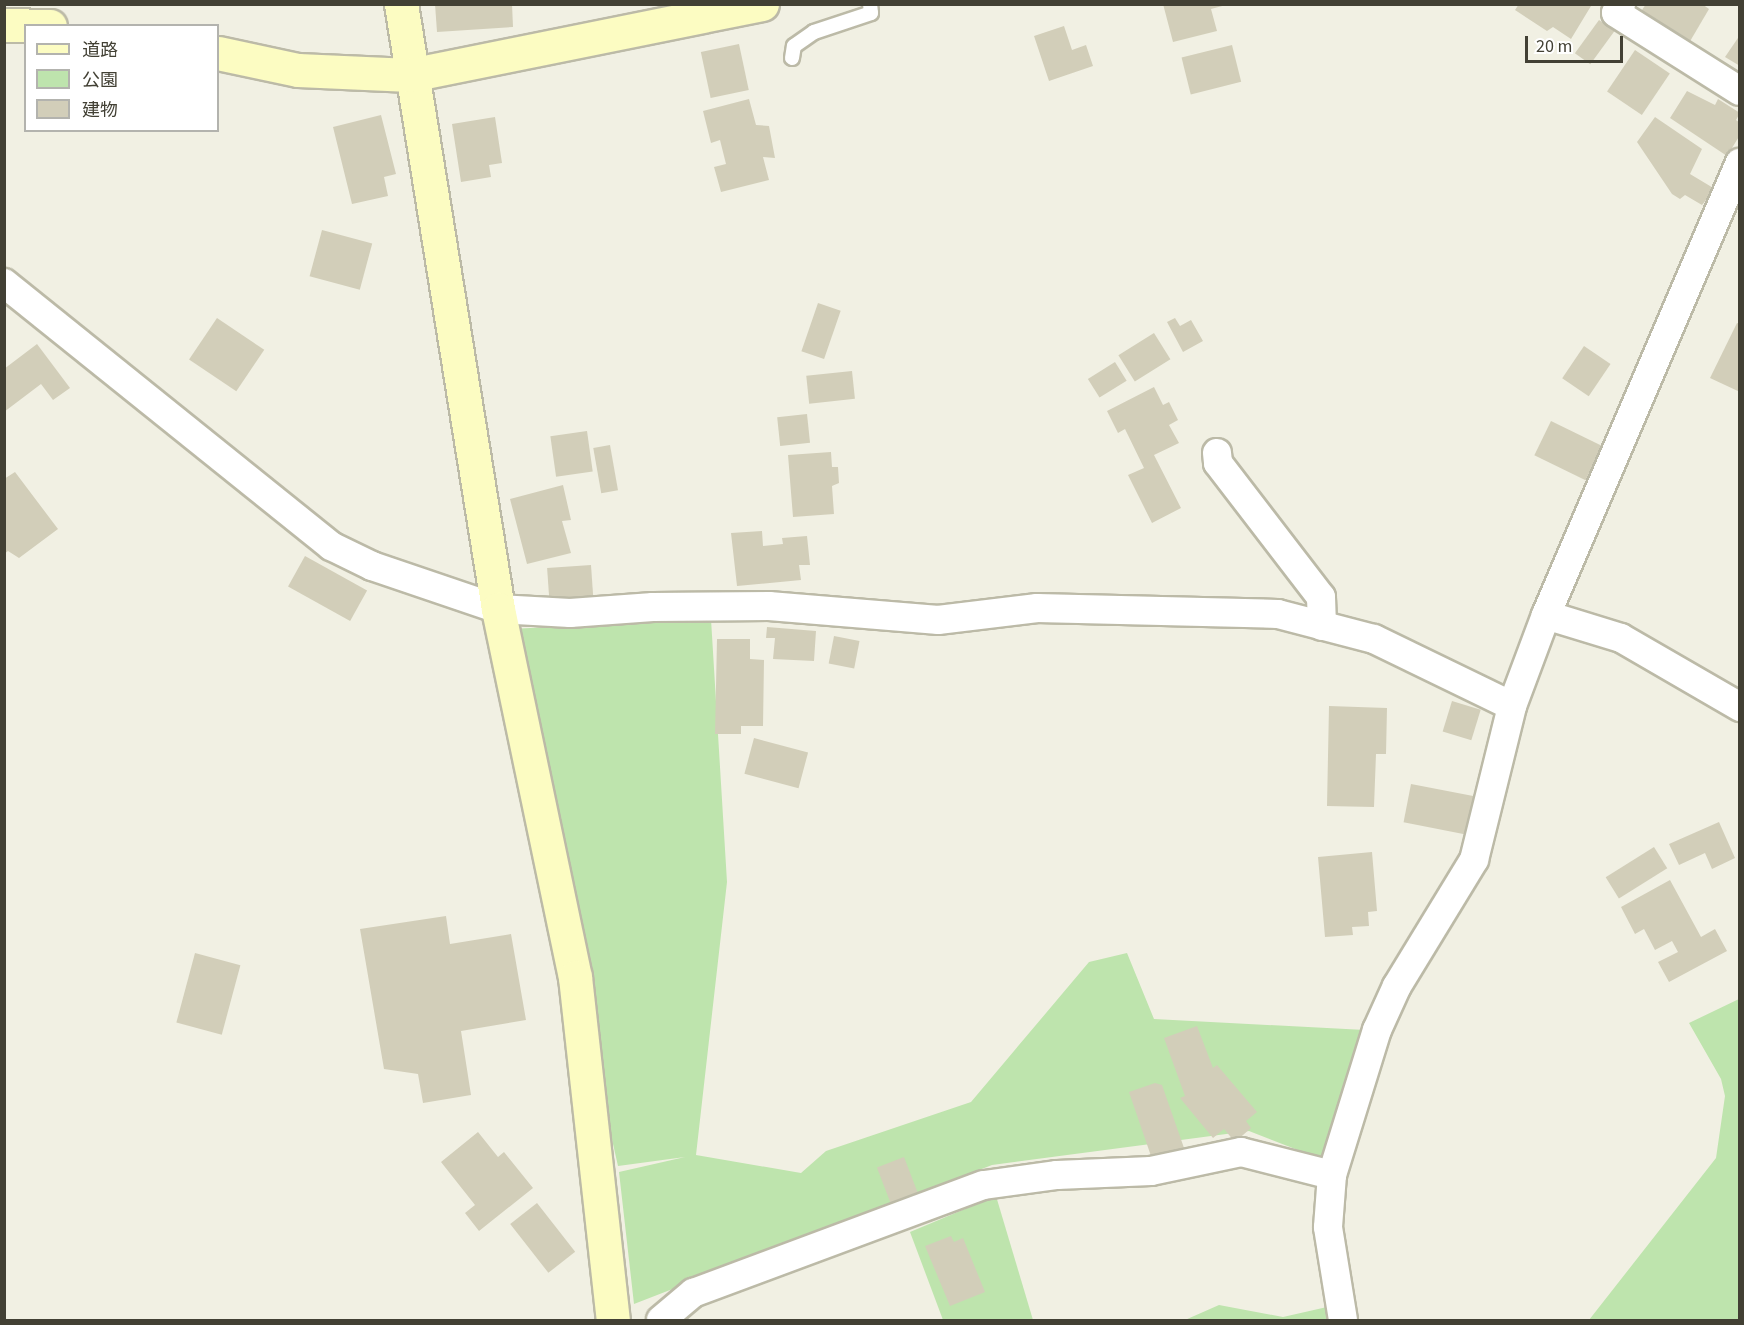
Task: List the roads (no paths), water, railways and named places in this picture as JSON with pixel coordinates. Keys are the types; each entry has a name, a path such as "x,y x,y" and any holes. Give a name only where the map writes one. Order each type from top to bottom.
{"street":[{"path":"401,4 410,75 498,609 575,977 613,1320"},
{"path":"219,53 298,70 410,75 762,4"},
{"path":"1621,4 1616,13 1740,91"},
{"path":"4,24 24,25"},
{"path":"1343,1320 1328,1227 1332,1175 1377,1030 1397,986 1474,860 1512,706 1546,615 1740,163"},
{"path":"4,282 331,546 372,566 498,609 570,613 653,607 769,606 938,620 1037,608 1177,609 1278,614 1374,639 1512,706"},
{"path":"1216,453 1218,464 1321,597 1322,626"},
{"path":"1546,615 1621,638 1740,707"},
{"path":"661,1320 693,1293 984,1185 1057,1175 1151,1171 1241,1152 1332,1175"}],"lane":[{"path":"792,58 794,46 814,32 871,13 870,4"}]}
